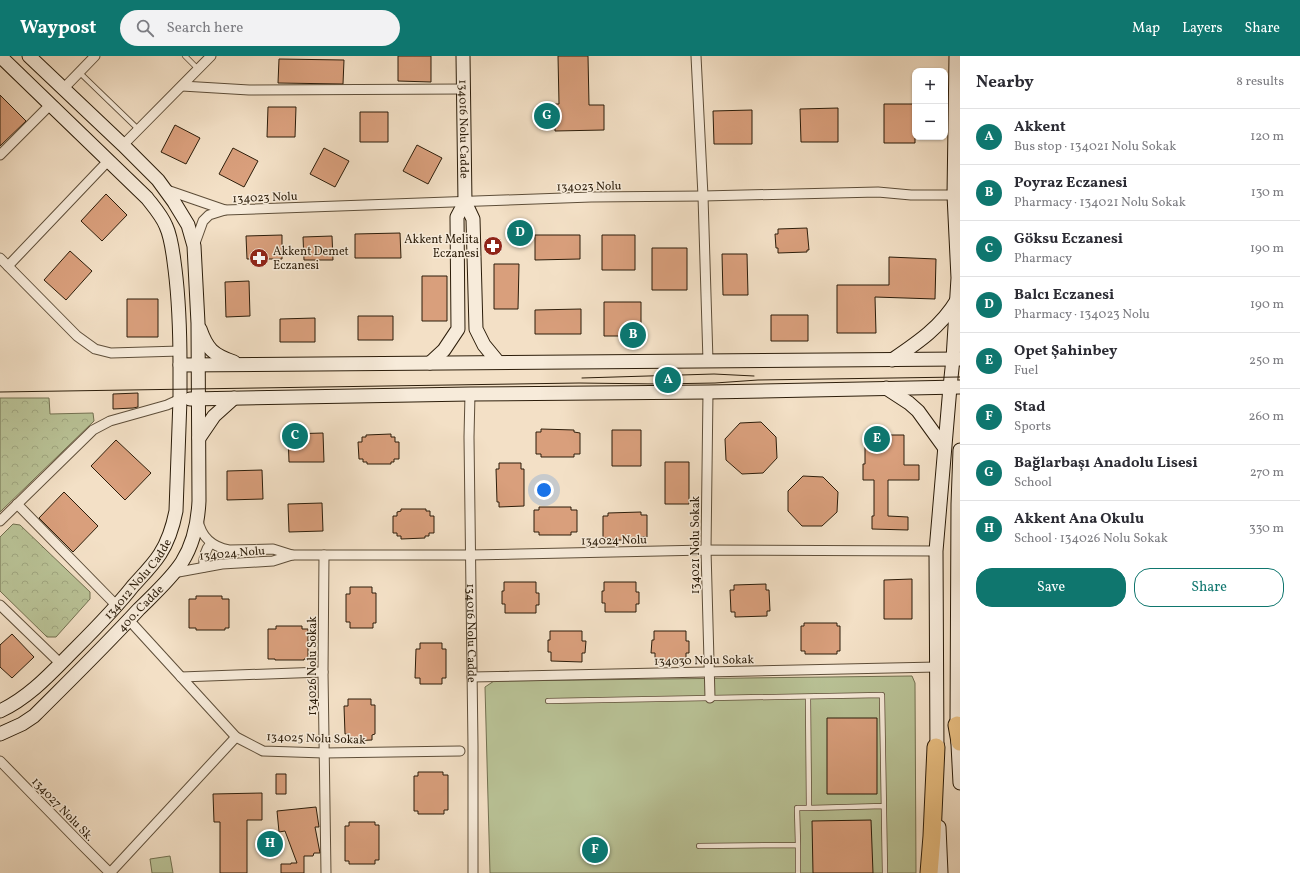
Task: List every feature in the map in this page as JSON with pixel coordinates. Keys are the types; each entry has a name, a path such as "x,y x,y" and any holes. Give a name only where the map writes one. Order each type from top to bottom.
{"highway":[{"path":"958,725 960,742"},
{"path":"929,873 936,747"}],"main road":[{"name":"134012 Nolu Cadde","path":"0,56 147,198 160,216 166,226 171,244 176,275 179,309 180,351 176,511 173,527 168,540 160,554 117,606 61,664 25,697 0,711"},
{"path":"29,56 158,180 174,202 188,225 194,246 198,323 204,342 220,357 241,365"},
{"name":"134016 Nolu Cadde","path":"463,56 465,202"},
{"path":"941,873 936,747 936,551 944,447 955,387 957,359 958,278 954,194 956,56"},
{"path":"465,202 473,219 476,329 484,345 498,362"},
{"path":"430,363 444,350 458,329 457,217 465,202"},
{"path":"892,360 934,329 950,313 957,300"},
{"name":"400. Cadde","path":"0,734 22,724 34,716 129,620 173,573 182,562 190,547 198,518 199,501 199,399 197,365 198,323"},
{"path":"180,365 957,359"},
{"path":"180,399 955,387"},
{"path":"886,388 909,403 918,411 944,447"},
{"path":"198,438 214,416 234,398"},
{"path":"960,456 958,504 958,725 960,784"}],"street":[{"path":"64,88 95,56"},
{"path":"123,145 211,56"},
{"path":"696,56 704,196 708,361"},
{"path":"182,86 250,90 464,89"},
{"path":"0,155 50,105"},
{"path":"8,266 108,161"},
{"path":"164,188 225,210"},
{"name":"134023 Nolu","path":"225,210 591,197 878,192 954,194"},
{"path":"194,246 203,221 209,215 225,210"},
{"path":"0,258 77,336 96,349 110,353 180,351"},
{"name":"134021 Nolu Sokak","path":"708,392 706,550 710,698"},
{"name":"134016 Nolu Cadde","path":"470,394 469,437 473,873"},
{"path":"0,521 93,430 110,421 168,406 180,399"},
{"path":"17,504 117,606"},
{"name":"134024 Nolu","path":"198,518 203,534 211,543 217,546 229,550 273,549 292,556"},
{"path":"204,567 205,552 211,543"},
{"name":"134024 Nolu","path":"173,573 222,564 273,561 292,556 324,555 470,555 706,550 936,551"},
{"name":"134026 Nolu Sokak","path":"324,555 323,672 326,873"},
{"path":"0,604 61,664"},
{"name":"134025 Nolu Sokak","path":"129,620 236,738 263,751 324,753 460,751"},
{"name":"134030 Nolu Sokak","path":"472,677 937,667"},
{"path":"181,677 323,672"},
{"path":"110,873 236,738"},
{"name":"134027 Nolu Sk.","path":"0,761 110,873"}],"lane":[{"path":"185,56 198,69"},
{"path":"79,72 138,129"},
{"path":"548,701 882,695 885,873"},
{"path":"808,697 809,808"},
{"path":"798,873 797,808 884,806"},
{"path":"699,846 798,845"}],"green space":[{"path":"0,398 49,398 50,414 93,413 94,421 0,512"},
{"path":"13,524 20,525 90,592 90,599 56,637 47,637 0,591 0,537"},
{"path":"912,676 915,683 916,873 490,873 485,687 494,681"},
{"path":"170,856 173,873 152,873 150,859"}],"building":[{"path":"398,56 431,56 431,82 398,81"},
{"path":"558,56 588,56 589,105 604,105 604,130 555,131 555,104 559,104"},
{"path":"279,59 344,60 343,84 278,83"},
{"path":"0,95 26,121 0,146"},
{"path":"884,104 912,104 912,140 915,140 915,143 884,143"},
{"path":"268,107 296,107 295,137 267,137"},
{"path":"838,108 838,142 801,142 800,109"},
{"path":"752,110 752,144 714,144 713,111"},
{"path":"360,112 388,112 388,142 360,142"},
{"path":"175,125 200,138 186,164 161,152"},
{"path":"417,145 442,158 428,184 403,171"},
{"path":"233,148 258,161 244,187 219,174"},
{"path":"324,148 349,161 335,187 310,174"},
{"path":"106,194 127,215 102,241 81,221"},
{"path":"807,228 809,250 807,250 807,252 778,253 775,234 778,234 778,229"},
{"path":"400,233 401,258 355,258 355,234"},
{"path":"282,235 282,259 247,259 246,236"},
{"path":"535,235 580,235 580,259 535,260"},
{"path":"602,235 635,235 635,270 602,270"},
{"path":"332,236 333,260 304,260 303,237"},
{"path":"652,248 687,248 687,290 652,290"},
{"path":"70,251 92,271 66,300 44,280"},
{"path":"722,254 747,254 748,295 723,295"},
{"path":"889,257 936,259 935,299 875,297 876,333 837,333 837,285 889,285"},
{"path":"494,264 519,264 518,309 494,309"},
{"path":"422,276 447,276 447,321 422,321"},
{"path":"249,281 250,316 226,317 225,282"},
{"path":"127,299 158,299 158,337 127,337"},
{"path":"604,302 641,302 641,336 604,336"},
{"path":"581,309 581,334 535,334 535,310"},
{"path":"771,315 808,315 808,341 771,341"},
{"path":"358,316 393,316 393,340 358,340"},
{"path":"315,318 315,342 280,342 280,319"},
{"path":"138,393 138,407 113,409 113,394"},
{"path":"761,422 776,437 777,458 763,473 742,474 726,460 725,439 740,423"},
{"path":"541,429 574,430 574,432 580,433 580,454 574,454 574,457 541,457 541,454 536,454 536,432 541,432"},
{"path":"612,430 641,430 641,466 612,466"},
{"path":"323,433 324,462 289,462 288,434"},
{"path":"391,434 391,437 395,437 395,442 399,442 399,459 394,459 394,462 391,462 391,464 367,464 367,462 363,462 363,459 359,459 358,442 362,442 362,437 366,437 366,435"},
{"path":"865,435 904,435 904,465 919,465 919,480 888,480 888,516 908,517 908,530 872,529 872,516 874,516 874,480 863,480 863,464 865,464"},
{"path":"116,440 151,473 125,500 91,466"},
{"path":"665,462 689,462 689,504 665,504"},
{"path":"499,463 521,463 521,469 524,469 524,506 499,507 499,502 497,502 496,469 499,469"},
{"path":"262,470 263,499 227,500 227,471"},
{"path":"803,476 823,477 838,492 837,512 822,526 802,526 788,511 788,491"},
{"path":"64,492 98,526 73,552 39,518"},
{"path":"322,503 323,531 289,532 288,504"},
{"path":"539,507 571,507 571,510 577,510 577,532 571,532 571,535 539,535 539,532 534,532 534,510 539,510"},
{"path":"401,509 426,509 426,511 430,511 430,516 434,516 434,533 429,533 429,536 425,536 425,538 401,539 401,536 397,536 397,533 393,533 393,516 397,516 397,512 401,511"},
{"path":"641,512 641,515 647,515 647,537 641,537 641,540 608,540 608,538 603,538 603,516 608,516 608,513"},
{"path":"912,579 912,619 884,619 884,580"},
{"path":"504,582 536,582 536,593 539,593 539,605 536,605 536,613 505,613 505,604 502,604"},
{"path":"604,582 636,582 636,592 639,592 639,604 636,604 636,612 605,612 605,603 602,603"},
{"path":"766,584 766,590 769,590 770,611 767,611 767,616 735,617 735,612 731,612 730,590 734,590 734,585"},
{"path":"350,587 372,587 372,593 376,593 376,623 373,623 373,628 350,628 350,622 346,622 346,594 350,594"},
{"path":"196,596 222,596 222,599 229,599 229,628 225,628 225,630 196,630 196,628 189,628 189,599 196,599"},
{"path":"804,623 837,623 837,626 840,626 840,651 837,651 837,654 805,654 805,651 801,651 801,626 804,626"},
{"path":"276,626 302,626 302,629 308,629 308,659 268,659 268,629 276,629"},
{"path":"550,631 582,631 582,641 586,641 585,653 582,653 582,662 551,661 551,652 548,652"},
{"path":"654,631 686,631 686,641 689,641 689,653 686,653 686,662 655,662 655,653 651,653 652,640 654,640"},
{"path":"12,634 34,657 12,678 0,667 0,645"},
{"path":"420,643 442,643 442,649 446,649 446,678 442,678 442,684 420,684 420,678 415,678 416,649 420,649"},
{"path":"348,699 371,699 371,705 375,705 375,734 372,735 372,740 349,741 349,734 345,734 344,706 348,706"},
{"path":"827,718 877,718 877,794 827,794"},
{"path":"418,772 443,772 443,775 448,775 448,810 444,810 444,814 418,814 418,811 414,811 414,776 418,776"},
{"path":"276,774 286,774 286,794 276,794"},
{"path":"262,793 262,820 247,820 247,873 220,873 220,822 214,822 213,794"},
{"path":"316,807 319,827 315,827 320,853 314,853 313,856 304,856 304,873 281,873 281,864 297,863 285,831 279,832 277,811"},
{"path":"871,820 873,873 813,873 812,821"},
{"path":"349,822 375,822 375,825 379,825 379,860 375,860 375,864 349,864 349,861 345,861 345,826 349,826"}],"tram line":[{"path":"582,378 714,374 754,376"},
{"path":"0,392 579,383 659,384 715,383 758,380 960,377"}],"place":[{"name":"Bağlarbaşı Anadolu Lisesi","path":"547,116"},
{"name":"Balcı Eczanesi","path":"520,233"},
{"name":"Akkent Melita Eczanesi","path":"493,246"},
{"name":"Akkent Demet Eczanesi","path":"259,258"},
{"name":"Poyraz Eczanesi","path":"633,335"},
{"name":"Akkent","path":"668,380"},
{"name":"Göksu Eczanesi","path":"295,436"},
{"name":"Opet Şahinbey","path":"877,439"},
{"name":"Akkent Ana Okulu","path":"270,844"},
{"name":"Stad","path":"595,850"}]}
